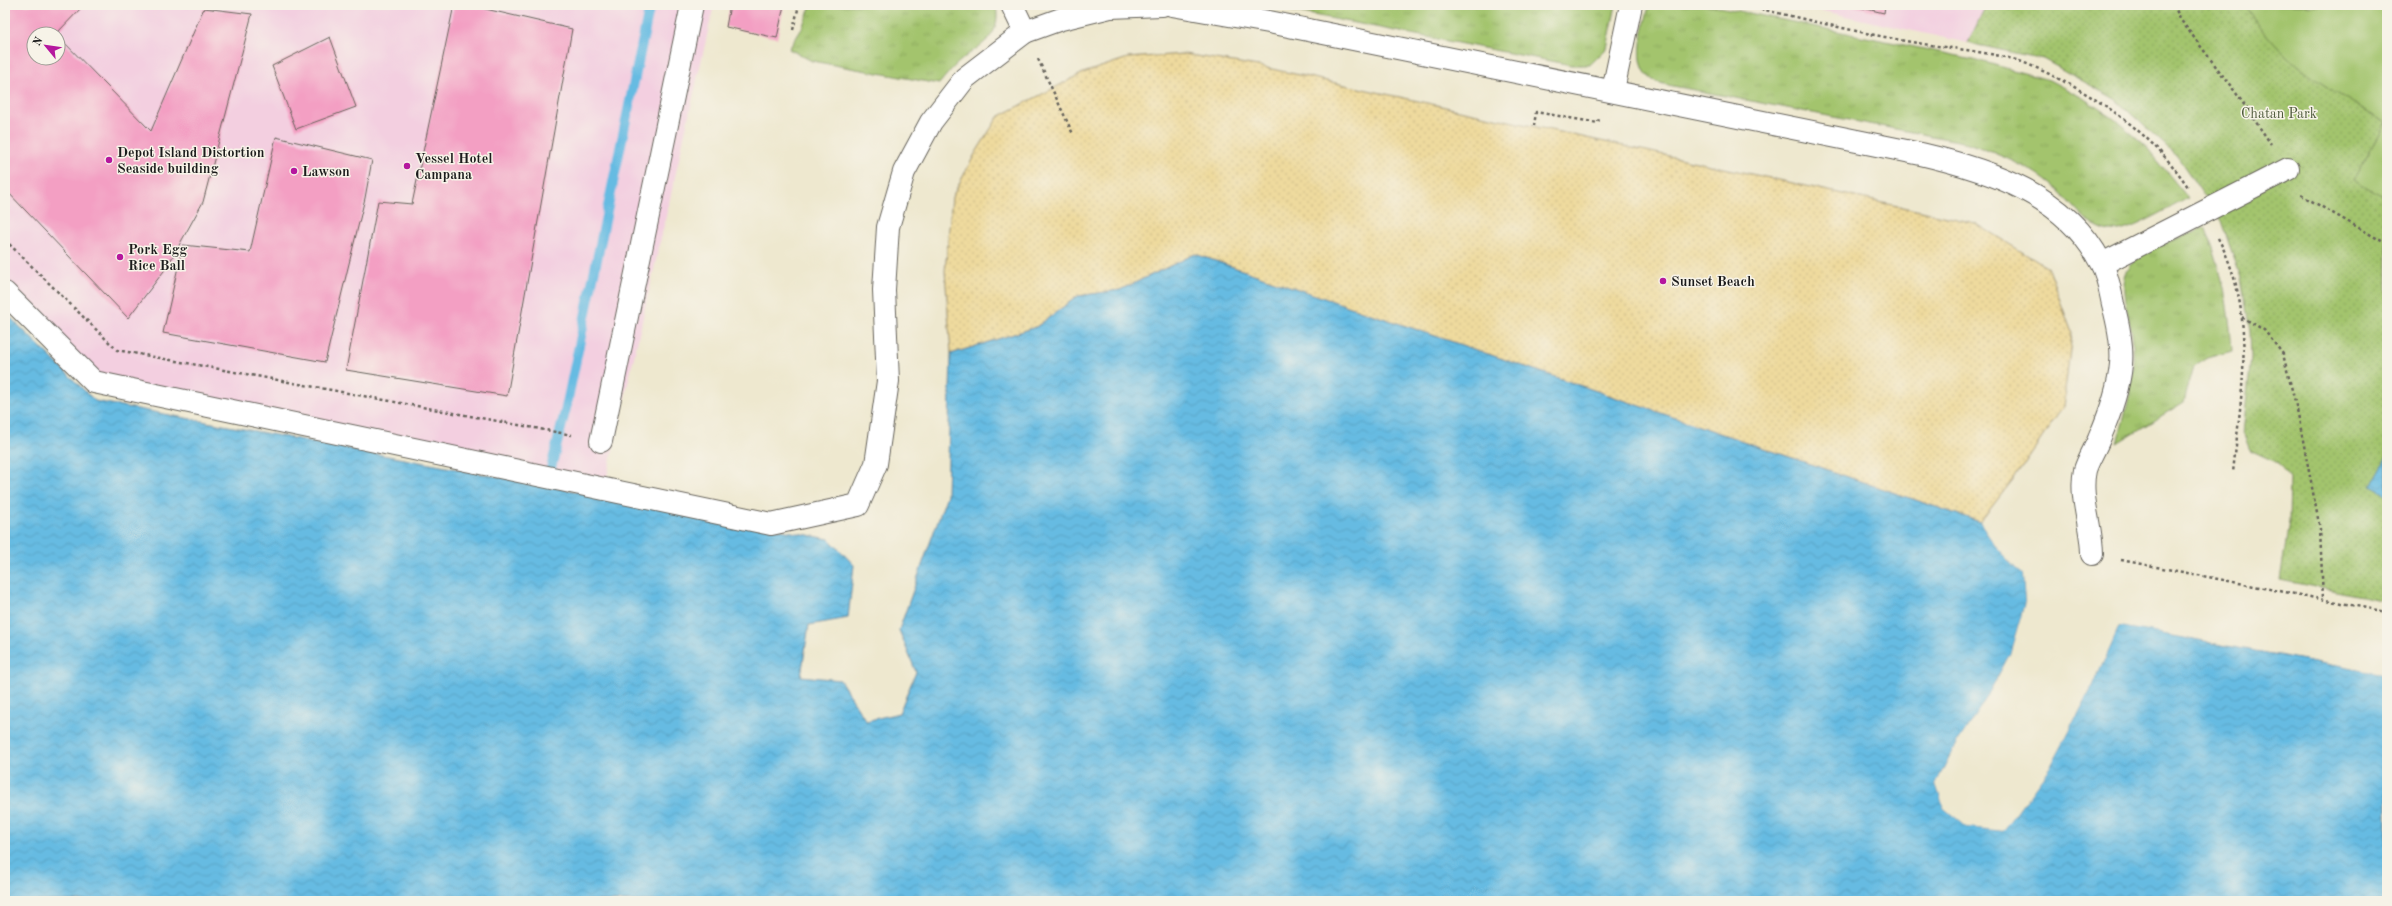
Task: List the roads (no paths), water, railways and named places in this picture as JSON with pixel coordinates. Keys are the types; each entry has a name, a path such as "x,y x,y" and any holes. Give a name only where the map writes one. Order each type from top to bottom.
{"street":[{"path":"601,440 692,5"},
{"path":"1012,5 1025,32"},
{"path":"5,293 94,382 771,524 858,505 876,464 888,381 884,290 888,227 904,172 931,122 965,78 1025,32 1061,19 1110,7 1162,5"},
{"path":"1172,5 1269,22 1613,90 1966,164 2031,191 2060,214 2082,236 2102,264 2118,324 2121,363 2114,400 2085,470 2084,495 2092,537 2092,554"},
{"path":"1613,90 1631,5"},
{"path":"2102,264 2203,210 2288,170"}],"water":[{"path":"1195,254 1980,522 1997,547 2023,575 2025,602 2010,654 1986,699 1954,748 1936,784 1944,808 1967,827 2003,831 2051,765 2093,685 2119,626 2387,675 2387,901 5,901 5,312 95,401 829,539 854,565 848,618 809,625 801,676 840,680 866,721 899,713 916,672 899,630 947,495 951,354 1036,327 1078,296 1120,290"},
{"path":"2387,457 2387,495 2371,486"}],"waterway":[{"path":"548,480 566,408 650,5"}],"place":[{"name":"Depot Island Distortion Seaside building","path":"109,160"},
{"name":"Vessel Hotel Campana","path":"407,166"},
{"name":"Lawson","path":"294,171"},
{"name":"Pork Egg Rice Ball","path":"120,257"},
{"name":"Sunset Beach","path":"1663,281"}],"park label":[{"name":"Chatan Park","path":"2279,113"}]}
